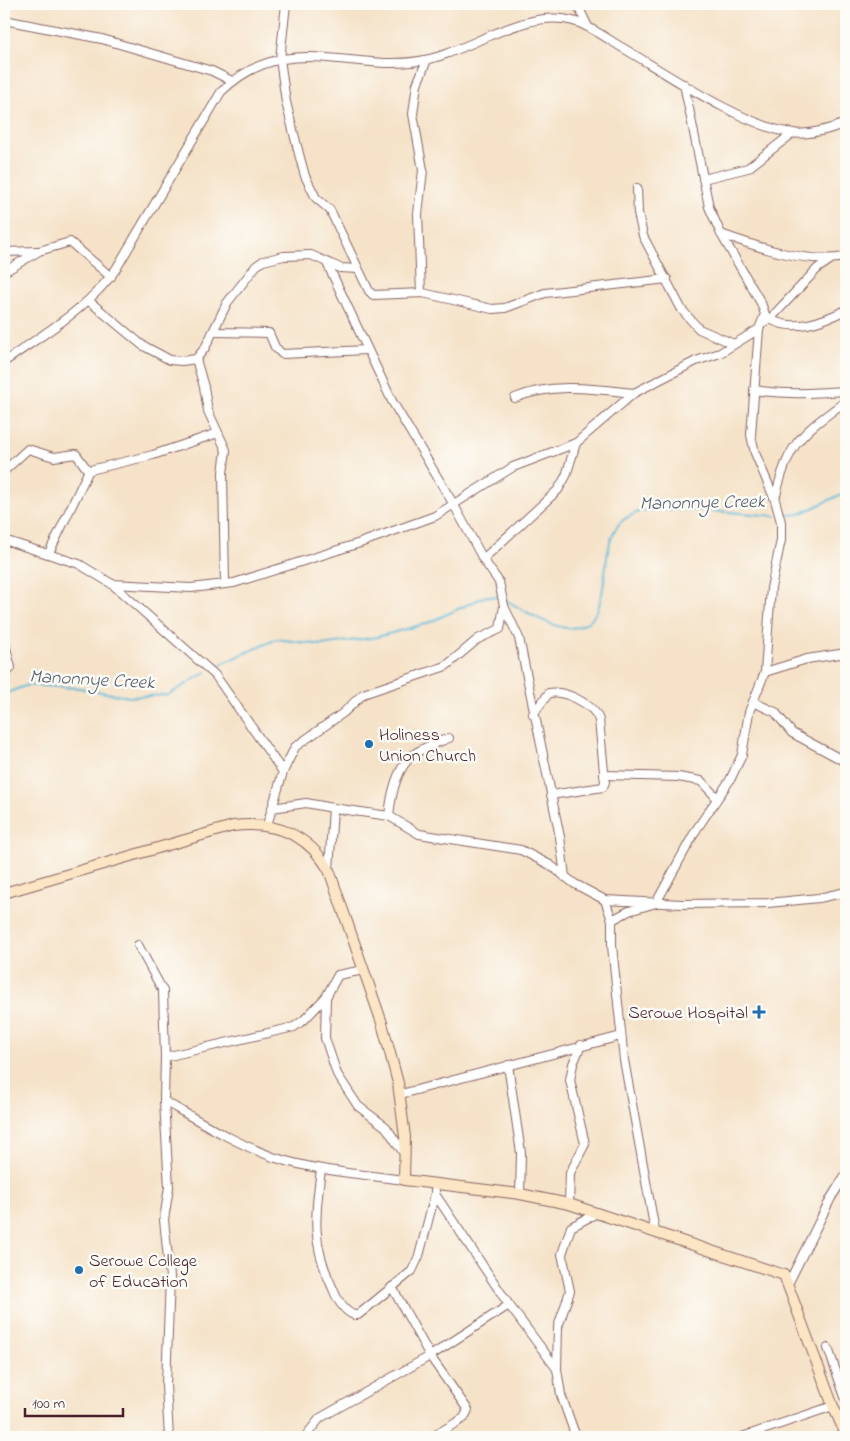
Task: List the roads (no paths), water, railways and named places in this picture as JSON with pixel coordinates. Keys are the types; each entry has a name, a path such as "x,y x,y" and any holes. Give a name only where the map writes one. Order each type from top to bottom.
{"street":[{"path":"286,4 280,59 286,102 306,176 316,198 330,210 369,291 374,295 421,293 492,309 505,308 545,293 666,279"},
{"path":"577,4 588,27"},
{"path":"4,362 89,301 111,277 212,104 232,81 247,71 280,59 326,57 398,64 427,60 542,19 557,18 588,27 684,84 760,124 793,134 819,132 846,123"},
{"path":"4,20 118,43 212,70 232,81"},
{"path":"421,293 418,214 423,170 413,114 417,84 427,60"},
{"path":"612,920 628,911 656,903 696,830 730,780 742,755 749,712 765,672 771,588 781,540 782,522 755,453 752,435 754,390 765,314 761,303 721,234 709,207 684,84"},
{"path":"702,179 748,168 793,134"},
{"path":"637,188 640,226 682,310 699,329 734,344"},
{"path":"721,234 751,244 816,260 846,258"},
{"path":"4,252 39,251 70,242 111,277"},
{"path":"4,272 39,251"},
{"path":"89,301 121,329 156,354 170,360 182,361 196,359 214,332 227,303 256,266 263,261 284,256 306,255 316,256 340,268 358,269"},
{"path":"112,584 191,588 225,584 360,543 435,516 513,467 576,442 634,393 696,361 720,353 734,344 764,324 818,268 830,260"},
{"path":"327,263 367,350 398,411 454,505 483,559 499,582 504,606 519,638 533,714 560,837 565,877"},
{"path":"764,324 805,324 825,320 846,310"},
{"path":"214,332 269,333 275,348 282,354 367,350"},
{"path":"196,359 208,411 226,450 223,473 225,584"},
{"path":"516,398 542,390 567,388 634,393"},
{"path":"754,390 776,394 813,394 846,391"},
{"path":"775,500 787,458 802,436 846,401"},
{"path":"89,470 153,455 218,433"},
{"path":"483,559 558,490 566,476 576,442"},
{"path":"4,471 28,449 54,457 76,454 89,470"},
{"path":"49,553 89,470"},
{"path":"4,540 79,564 112,584 215,675 283,772"},
{"path":"267,825 283,772 295,747 343,713 363,694 446,666 478,639 500,629 504,606"},
{"path":"4,640 11,668 4,675"},
{"path":"765,672 807,660 846,653"},
{"path":"533,714 549,693 555,692 563,693 576,699 596,713 599,720 605,784 602,788 550,795"},
{"path":"753,702 775,712 792,733 846,760"},
{"path":"389,816 392,788 410,758 425,748 449,738"},
{"path":"604,775 678,777 701,781 717,798"},
{"path":"272,808 306,803 389,816 419,834 521,850 550,865 565,877 605,900 656,903 768,903 819,898 846,892"},
{"path":"329,870 334,808"},
{"path":"4,893 233,826 267,825 300,838 317,852 329,870 382,1023 400,1094 405,1124 404,1180"},
{"path":"605,900 612,920 621,1036 641,1161 655,1231"},
{"path":"138,945 163,991 164,1101 169,1187 164,1220 170,1277 166,1385 170,1437"},
{"path":"165,1057 294,1026 304,1020 326,997 333,982 341,973 364,970"},
{"path":"326,997 325,1038 337,1074 358,1106 386,1127 405,1155"},
{"path":"400,1094 621,1036"},
{"path":"569,1204 570,1173 584,1144 570,1080 573,1064 581,1045"},
{"path":"508,1065 521,1153 520,1194"},
{"path":"164,1101 273,1157 321,1169 404,1180 435,1189 520,1194 569,1204 781,1274 788,1284 833,1406 846,1435"},
{"path":"321,1169 316,1213 321,1264 338,1300 351,1314 358,1315 412,1270 416,1264 435,1189"},
{"path":"788,1284 831,1198 846,1174"},
{"path":"435,1189 509,1305 557,1368"},
{"path":"576,1437 561,1395 557,1368 558,1326 570,1291 563,1248 571,1227 597,1213"},
{"path":"392,1287 430,1356 466,1407 468,1413 464,1418 432,1437"},
{"path":"306,1437 320,1418 430,1356 509,1305"},
{"path":"828,1348 846,1400"},
{"path":"742,1437 833,1406"}],"waterway":[{"name":"Manonnye Creek","path":"781,516 800,514 846,492"},
{"name":"Manonnye Creek","path":"504,599 554,625 570,628 585,624 595,614 600,601 612,535 620,523 630,516 646,510 662,509 703,510 776,516"},
{"name":"Manonnye Creek","path":"212,668 277,639 322,645 377,637 428,623 486,596 500,597"},
{"name":"Manonnye Creek","path":"4,694 28,685 79,688 129,697 168,695 206,672"}],"place":[{"name":"Holiness Union Church","path":"369,744"},
{"name":"Serowe Hospital","path":"759,1012"},
{"name":"Serowe College of Education","path":"79,1270"}]}
